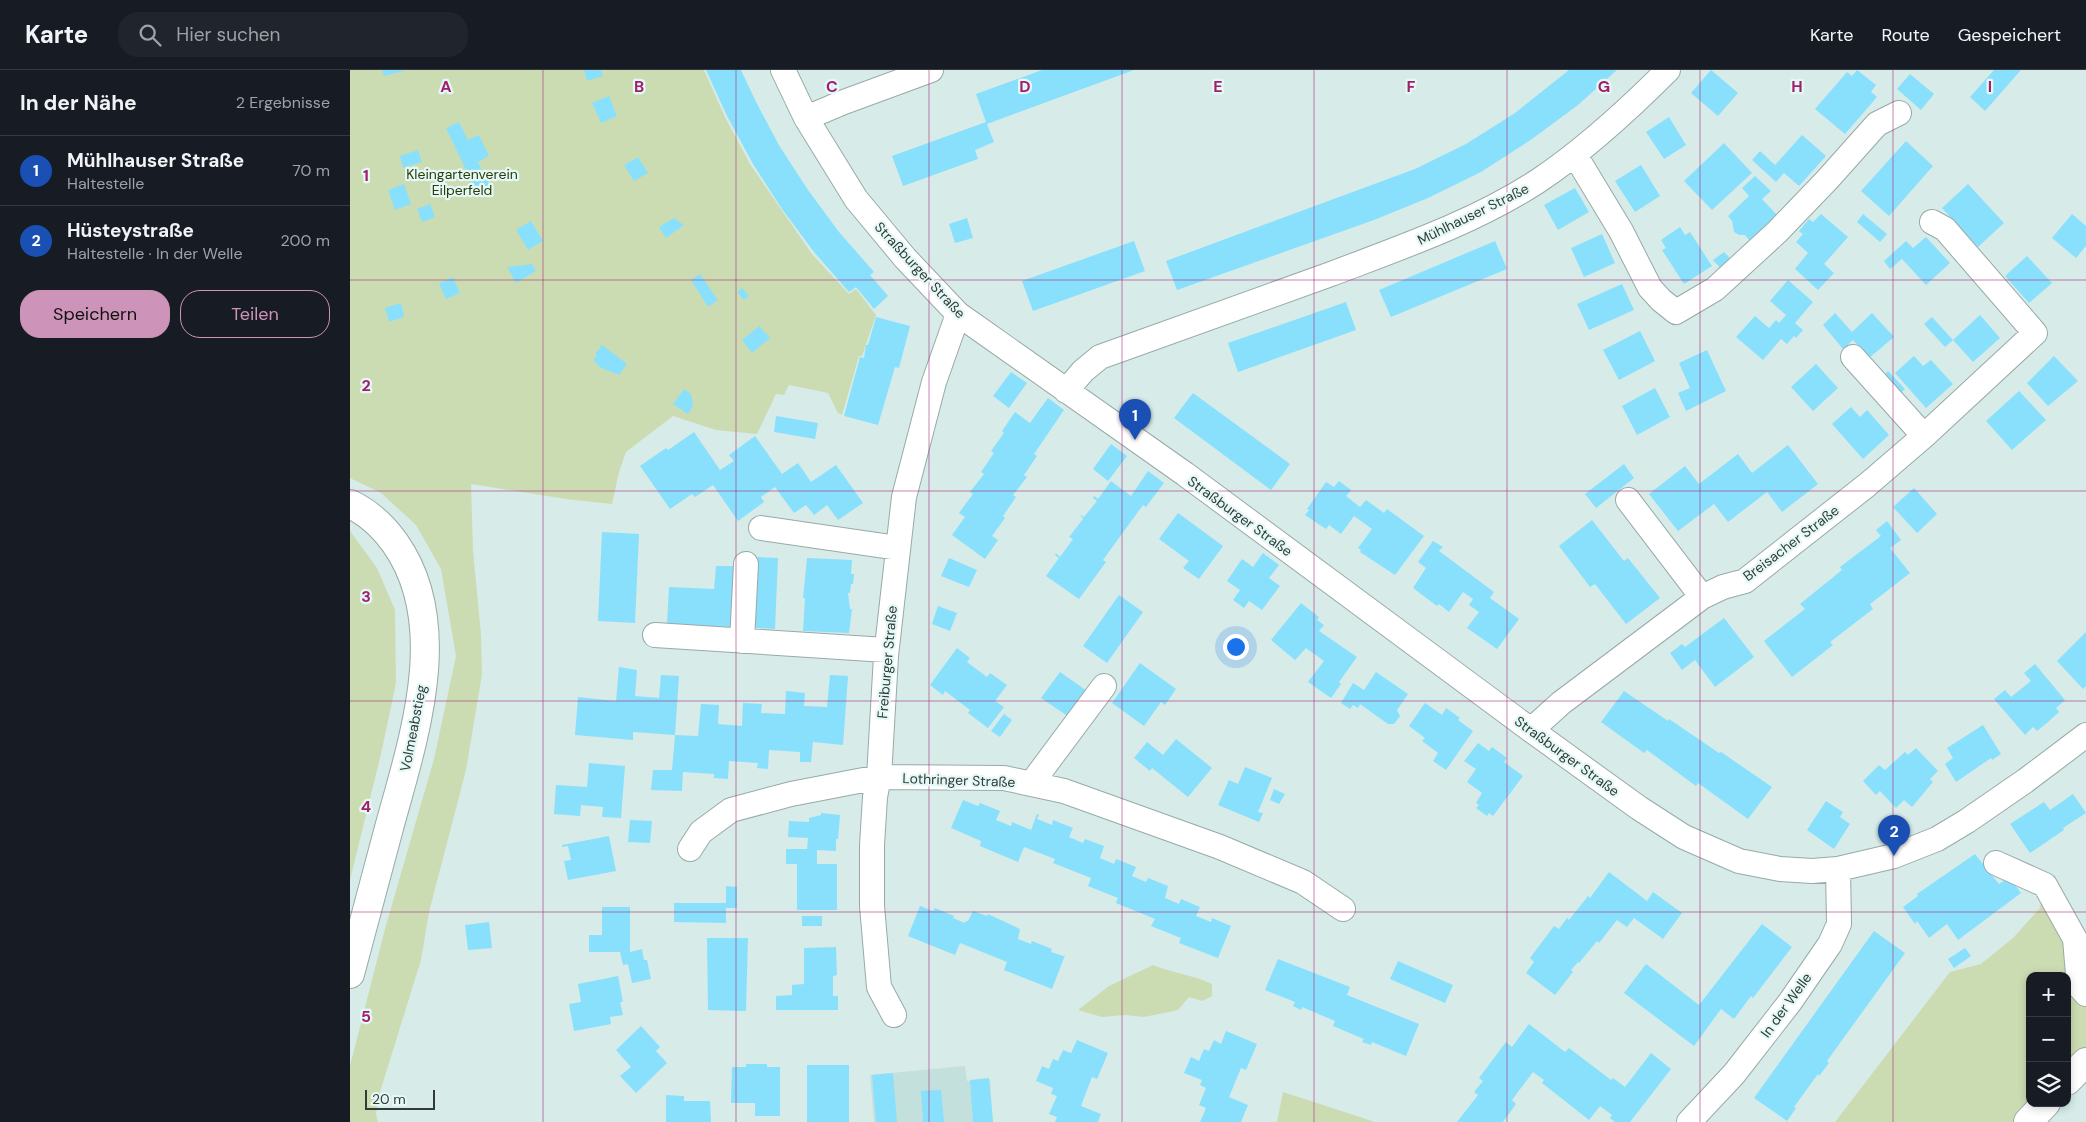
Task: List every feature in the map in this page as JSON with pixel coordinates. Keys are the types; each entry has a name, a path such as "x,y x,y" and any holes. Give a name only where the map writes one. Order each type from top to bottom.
{"main road":[{"name":"Volmeabstieg","path":"350,504 382,525 406,559 420,601 425,652 421,703 410,752 350,974"},
{"path":"2071,1077 2086,1062"},
{"path":"2028,1122 2042,1107"}],"street":[{"name":"Straßburger Straße","path":"783,70 806,118 856,200 905,258 958,314 1185,474 1531,730 1639,808 1684,837 1739,862 1780,869 1812,871 1838,869"},
{"path":"806,118 931,70"},
{"name":"Mühlhauser Straße","path":"1066,391 1083,371 1100,357 1434,235 1498,204 1538,181 1575,155 1603,132 1668,70"},
{"path":"1575,155 1621,231 1650,288 1660,300 1676,312 1715,288 1777,232 1877,124 1899,113"},
{"name":"Breisacher Straße","path":"1531,730 1561,703 1702,596 1723,587 1745,581 1867,485 1924,436 2035,333 1945,229 1932,222"},
{"name":"Freiburger Straße","path":"894,1015 879,987 874,936 872,845 875,797 879,777 886,650 904,497 934,382 958,314"},
{"path":"1853,357 1924,436"},
{"path":"1628,500 1702,596"},
{"path":"761,528 898,548"},
{"path":"742,641 746,564"},
{"path":"655,635 886,650"},
{"path":"1031,784 1104,686"},
{"path":"1838,869 1894,856 1937,840 2025,781 2086,735"},
{"name":"Lothringer Straße","path":"690,850 701,832 731,810 791,794 879,777 1004,778 1072,794 1220,847 1303,882 1343,909"},
{"path":"1996,863 2045,885 2075,939 2079,986 2086,994"},
{"name":"In der Welle","path":"1692,1120 1745,1061 1830,944 1839,924 1838,869"}],"shaded area":[{"path":"965,1066 967,1081 990,1080 993,1122 874,1122 870,1075"}],"green space":[{"name":"Kleingartenverein Eilperfeld","path":"350,70 704,70 725,117 750,164 812,254 849,294 856,289 876,315 862,356 859,356 842,415 838,413 828,393 789,385 784,395 776,394 757,434 716,430 673,416 626,452 619,472 612,504 566,499 471,484 473,551 481,635 482,674 466,770 429,912 421,960 380,1092 376,1114 378,1122 350,1122 350,1066 385,929 434,759 456,656 441,569 416,525 381,493 350,478"},
{"path":"350,531 377,568 395,610 396,683 381,754 350,880"},
{"path":"2045,885 2086,994 2086,1053 2071,1066 2071,972 2026,972 2026,1107 2029,1107 2014,1122 1835,1122 1950,972 1981,964 2013,938 2040,908"},
{"path":"1153,965 1212,984 1212,996 1202,1001 1189,997 1178,1010 1144,1017 1125,1015 1102,1017 1078,1010 1109,986"},
{"path":"1283,1092 1366,1119 1374,1122 1277,1122"}],"building":[{"path":"382,70 404,70 404,71 384,76"},
{"path":"584,70 601,70 603,76 587,81"},
{"path":"706,70 741,70 780,147 808,190 839,232 874,272 870,275 888,296 874,309 856,287 849,292 814,252 782,209 753,164 727,116"},
{"path":"1042,70 1134,70 987,124 994,142 975,150 978,159 903,186 892,156 986,122 976,94"},
{"path":"1569,70 1617,70 1578,105 1532,139 1481,172 1428,198 1374,220 1177,290 1166,261 1415,169 1466,144 1515,113"},
{"path":"1711,70 1738,93 1718,116 1691,93"},
{"path":"1857,70 1876,85 1871,92 1877,97 1845,134 1815,109 1847,72 1852,76"},
{"path":"1994,70 2021,70 1985,111 1970,97"},
{"path":"1910,74 1934,94 1921,110 1897,89"},
{"path":"609,96 617,116 601,123 592,103"},
{"path":"1669,117 1686,145 1664,159 1646,132"},
{"path":"459,122 468,140 479,135 489,156 478,162 490,186 477,193 446,128"},
{"path":"1802,135 1826,156 1799,186 1784,173 1776,182 1752,160 1760,151 1775,165"},
{"path":"1906,141 1933,166 1889,216 1861,191"},
{"path":"1724,143 1752,173 1712,210 1684,181"},
{"path":"418,150 422,162 403,168 400,156"},
{"path":"638,157 648,173 634,181 624,165"},
{"path":"1641,165 1660,196 1635,212 1615,181"},
{"path":"1755,176 1771,191 1762,199 1777,215 1749,240 1745,235 1739,235 1734,232 1732,221 1728,216 1749,196 1742,188"},
{"path":"404,184 411,204 395,210 388,190"},
{"path":"1968,184 2004,223 1978,247 1942,208"},
{"path":"1575,188 1589,212 1558,230 1544,205"},
{"path":"430,204 435,217 422,222 417,209"},
{"path":"1821,214 1848,237 1824,264 1834,273 1818,290 1795,269 1808,253 1796,242 1803,234 1799,231 1809,219 1813,222"},
{"path":"1863,214 1887,234 1880,242 1857,222"},
{"path":"2072,214 2086,226 2086,246 2076,258 2052,238"},
{"path":"674,218 684,225 666,238 659,227"},
{"path":"967,218 973,238 955,243 949,224"},
{"path":"531,221 543,241 528,250 516,230"},
{"path":"1680,227 1685,235 1690,232 1712,266 1684,284 1662,250 1666,248 1661,240"},
{"path":"1602,234 1615,263 1584,277 1571,248"},
{"path":"1926,237 1950,263 1926,285 1902,259 1890,269 1884,261 1906,241 1913,248"},
{"path":"1134,241 1145,271 1033,311 1022,281"},
{"path":"1495,241 1507,269 1391,317 1379,290"},
{"path":"1724,252 1732,260 1722,270 1713,260"},
{"path":"2027,256 2052,283 2029,303 2005,276"},
{"path":"532,264 536,271 516,283 507,267"},
{"path":"700,274 718,300 708,307 691,280"},
{"path":"453,277 460,293 446,299 439,284"},
{"path":"1788,280 1813,302 1795,323 1803,330 1787,344 1781,339 1763,360 1736,337 1755,316 1769,328 1776,320 1779,323 1786,315 1770,301"},
{"path":"1622,284 1634,310 1589,330 1577,304"},
{"path":"742,288 749,296 744,300 737,292"},
{"path":"1346,302 1356,330 1238,372 1228,343"},
{"path":"401,303 404,317 389,322 385,308"},
{"path":"1835,313 1852,332 1872,313 1894,337 1869,358 1853,340 1843,349 1823,325"},
{"path":"1980,315 2000,338 1973,362 1953,340"},
{"path":"876,317 910,326 899,368 895,367 878,425 844,416 860,357 864,358 866,345 868,345"},
{"path":"1932,317 1953,340 1945,347 1924,324"},
{"path":"759,326 770,338 752,353 742,340"},
{"path":"1640,331 1655,361 1619,380 1603,350"},
{"path":"602,345 627,364 619,375 601,368 593,360"},
{"path":"1707,350 1726,391 1686,411 1678,393 1690,388 1679,363"},
{"path":"1914,356 1923,366 1931,360 1953,384 1926,408 1895,373"},
{"path":"2054,356 2078,381 2048,406 2027,383"},
{"path":"1816,364 1838,388 1813,411 1791,387"},
{"path":"1888,371 1905,389 1897,396 1881,378"},
{"path":"1011,372 1027,383 1009,408 993,396"},
{"path":"1655,388 1670,417 1637,435 1622,406"},
{"path":"684,389 691,394 693,406 688,414 673,404"},
{"path":"2019,391 2046,420 2012,450 1986,421"},
{"path":"1193,393 1290,464 1271,490 1174,418"},
{"path":"1048,398 1064,410 1034,454 1037,456 1024,475 1027,477 1013,495 1016,497 1003,516 1005,518 992,536 998,540 985,559 952,535 965,517 959,513 973,494 970,492 984,474 981,472 994,453 991,451 1004,433 1002,431 1015,412 1030,423"},
{"path":"1851,407 1860,417 1867,410 1889,435 1863,459 1832,424"},
{"path":"776,416 818,423 815,439 774,432"},
{"path":"694,432 720,470 734,461 729,455 755,436 782,474 798,463 811,482 836,465 863,503 838,520 827,505 814,515 806,505 794,513 775,487 761,497 764,502 738,521 713,485 695,497 692,494 670,509 640,466"},
{"path":"1111,444 1127,456 1108,481 1093,469"},
{"path":"1788,445 1818,484 1782,512 1767,492 1728,522 1714,504 1678,531 1649,494 1685,466 1699,484 1738,454 1752,473"},
{"path":"1624,464 1634,478 1596,508 1585,494"},
{"path":"1148,471 1164,483 1146,507 1143,505 1103,560 1106,562 1079,599 1046,576 1059,558 1055,555 1056,553 1060,557 1073,539 1069,537 1083,519 1080,515 1084,517 1097,501 1093,498 1094,496 1098,499 1111,481 1131,496"},
{"path":"1339,481 1351,490 1346,496 1360,507 1366,500 1384,513 1387,509 1424,536 1395,575 1360,552 1361,550 1358,548 1372,529 1354,516 1341,534 1329,525 1326,529 1305,515 1309,510 1307,509 1326,482 1334,487"},
{"path":"1914,488 1937,514 1917,533 1893,507"},
{"path":"1178,513 1223,546 1199,579 1183,568 1189,561 1159,539"},
{"path":"1592,520 1624,561 1628,558 1660,598 1626,624 1595,584 1590,587 1559,546"},
{"path":"1887,521 1901,540 1890,548 1910,573 1870,604 1873,609 1830,642 1833,645 1792,677 1764,641 1805,609 1800,604 1842,570 1840,567 1881,536 1876,530"},
{"path":"602,532 639,534 635,623 598,621"},
{"path":"1433,541 1443,547 1439,551 1494,592 1490,598 1519,619 1497,649 1467,628 1479,612 1469,605 1473,599 1463,592 1449,612 1439,604 1437,606 1413,588 1426,568 1418,562"},
{"path":"1263,553 1279,565 1269,578 1280,586 1262,610 1249,601 1244,608 1233,600 1240,590 1227,581 1242,559 1253,567"},
{"path":"758,557 778,558 775,629 755,628"},
{"path":"807,558 852,560 851,574 854,574 853,584 851,584 850,593 848,593 850,609 852,609 849,633 803,631 805,598 803,598"},
{"path":"949,558 977,570 969,587 941,576"},
{"path":"716,566 735,566 732,627 667,624 669,587 714,589"},
{"path":"1119,595 1143,612 1107,663 1083,646"},
{"path":"1301,603 1319,617 1317,620 1324,625 1319,631 1357,657 1339,682 1341,684 1331,698 1308,682 1324,661 1306,648 1295,660 1271,640"},
{"path":"938,606 957,613 950,631 932,624"},
{"path":"1724,618 1754,657 1715,687 1695,660 1682,670 1670,653 1682,644 1685,647"},
{"path":"2086,632 2086,686 2083,689 2057,661"},
{"path":"957,648 970,658 967,662 987,677 990,673 1007,685 995,701 1004,707 988,728 968,713 970,710 945,691 943,695 930,685"},
{"path":"1140,663 1176,689 1165,705 1161,702 1144,726 1112,703"},
{"path":"2035,664 2065,700 2056,708 2059,712 2048,722 2037,731 2033,727 2025,735 1994,699 2005,690 2011,697 2031,681 2024,673"},
{"path":"619,667 637,670 635,696 659,698 661,675 679,676 675,735 633,732 633,740 575,735 578,697 616,701"},
{"path":"1060,672 1087,691 1069,717 1041,698"},
{"path":"1376,672 1408,694 1397,710 1400,716 1394,724 1388,724 1360,704 1358,708 1353,705 1350,709 1341,703 1353,683 1364,690"},
{"path":"830,675 848,676 843,745 813,742 811,762 800,762 800,752 769,750 768,769 757,768 758,763 729,761 728,779 714,778 714,774 683,772 682,791 651,790 653,770 672,770 675,735 698,736 701,704 719,705 718,724 742,726 743,703 762,704 761,713 785,714 786,691 805,693 804,706 827,707"},
{"path":"1624,691 1668,721 1669,719 1719,753 1721,752 1772,787 1748,819 1698,783 1696,786 1647,750 1644,753 1601,722"},
{"path":"1425,703 1442,715 1446,708 1473,731 1446,770 1433,761 1438,753 1422,741 1425,738 1409,726"},
{"path":"1004,714 1012,720 1000,737 991,731"},
{"path":"1983,725 2001,754 1992,760 1991,758 1956,782 1945,764 1953,758 1947,748"},
{"path":"1176,739 1212,768 1188,797 1152,768 1150,771 1134,758 1147,742 1163,755"},
{"path":"1478,743 1489,751 1492,747 1507,758 1504,762 1523,776 1493,816 1489,813 1487,816 1476,808 1479,805 1476,803 1482,793 1467,782 1476,769 1464,761"},
{"path":"1916,748 1938,771 1930,779 1933,782 1912,807 1904,800 1896,808 1880,791 1876,795 1863,781 1879,765 1885,770 1905,752 1908,755"},
{"path":"589,763 625,766 621,818 602,817 603,807 581,805 580,816 554,814 556,785 587,787"},
{"path":"1245,767 1272,778 1258,812 1263,813 1259,822 1218,805 1229,780 1238,784"},
{"path":"1274,789 1285,794 1279,804 1270,800"},
{"path":"2073,794 2086,813 2030,853 2010,824 2044,802 2050,810"},
{"path":"963,800 978,806 980,803 1000,811 996,820 1011,826 1012,822 1031,830 1037,814 1039,815 1037,819 1052,825 1053,820 1073,828 1069,837 1083,843 1085,839 1104,846 1100,858 1114,864 1116,859 1136,867 1132,876 1146,882 1148,878 1168,886 1165,898 1179,904 1181,899 1200,907 1196,916 1211,922 1212,918 1231,926 1218,958 1179,943 1181,938 1151,926 1155,919 1116,903 1118,898 1088,886 1091,878 1053,863 1055,859 1024,847 1018,862 980,846 981,841 951,828"},
{"path":"1826,801 1843,812 1840,817 1850,824 1834,849 1807,830"},
{"path":"821,813 840,815 836,851 817,850 817,864 837,864 837,910 797,910 797,864 786,864 786,849 807,849 808,838 788,837 789,821 809,822 809,818 821,815"},
{"path":"630,820 652,821 650,843 628,842"},
{"path":"609,836 616,871 568,880 564,861 571,860 568,846 562,847 562,845"},
{"path":"1975,854 1999,884 2009,877 2021,893 1958,940 1947,924 1929,938 1917,921 1915,924 1903,907 1918,896 1917,894"},
{"path":"1609,872 1647,901 1653,892 1682,913 1663,939 1634,918 1627,927 1617,920 1599,943 1597,941 1571,970 1573,972 1555,995 1526,973 1534,962 1530,958 1554,926 1559,929 1567,918 1569,920 1588,896 1590,898"},
{"path":"726,886 737,887 737,908 726,908 726,923 674,922 674,903 726,903"},
{"path":"920,906 933,911 935,908 965,923 973,911 987,916 988,914 1020,929 1018,939 1031,944 1032,941 1052,949 1051,952 1065,955 1052,989 1004,970 1007,962 960,943 955,955 908,936"},
{"path":"602,907 630,907 630,952 642,949 644,960 647,960 651,979 632,983 628,964 623,965 620,952 589,952 589,935 602,935"},
{"path":"802,916 822,916 822,926 802,926"},
{"path":"489,922 492,948 468,950 465,925"},
{"path":"1762,924 1792,947 1753,998 1751,996 1734,1019 1721,1009 1694,1046 1624,993 1646,964 1699,1005"},
{"path":"1874,931 1905,953 1827,1061 1829,1063 1819,1076 1818,1074 1794,1107 1796,1108 1787,1121 1754,1098"},
{"path":"707,938 748,938 746,1011 708,1010"},
{"path":"836,947 837,975 833,976 833,996 838,996 838,1010 776,1010 776,996 792,995 792,985 804,984 804,948"},
{"path":"1965,948 1971,956 1954,968 1948,959"},
{"path":"1278,959 1350,987 1347,995 1419,1024 1406,1056 1372,1042 1371,1045 1362,1042 1364,1039 1333,1026 1335,1021 1302,1007 1301,1010 1293,1006 1295,1002 1265,990"},
{"path":"1398,961 1453,985 1445,1003 1390,979"},
{"path":"618,976 623,1002 620,1002 623,1015 610,1017 611,1024 574,1031 569,1004 581,1002 578,984"},
{"path":"1529,1024 1565,1052 1569,1048 1611,1080 1613,1078 1625,1087 1651,1053 1671,1069 1630,1122 1615,1122 1610,1118 1612,1115 1600,1106 1589,1120 1542,1083 1544,1080 1533,1072 1512,1100 1516,1104 1503,1122 1457,1122 1478,1095 1474,1092 1483,1081 1479,1078 1506,1042 1512,1047"},
{"path":"641,1026 660,1047 656,1051 667,1063 636,1093 620,1076 631,1067 616,1050"},
{"path":"1226,1031 1257,1044 1246,1070 1241,1068 1229,1097 1248,1105 1241,1122 1200,1122 1206,1108 1199,1105 1206,1088 1200,1085 1202,1080 1184,1073 1191,1057 1199,1061 1204,1049 1209,1051 1214,1040 1221,1044"},
{"path":"1077,1040 1108,1053 1097,1079 1092,1077 1081,1106 1101,1114 1098,1122 1055,1122 1057,1117 1049,1114 1057,1096 1051,1094 1053,1088 1036,1081 1042,1066 1049,1069 1053,1059 1058,1061 1063,1050 1071,1053"},
{"path":"746,1064 767,1064 767,1067 780,1067 780,1116 755,1116 755,1103 731,1103 732,1067 746,1067"},
{"path":"807,1065 849,1065 849,1122 807,1122"},
{"path":"893,1073 897,1122 876,1122 872,1075"},
{"path":"989,1078 993,1122 973,1122 970,1080"},
{"path":"941,1090 944,1122 923,1122 921,1091"},
{"path":"666,1095 684,1096 684,1101 710,1101 711,1122 666,1122"}],"place":[{"name":"Mühlhauser Straße","path":"1135,440"},
{"name":"Hüsteystraße","path":"1894,856"}]}
